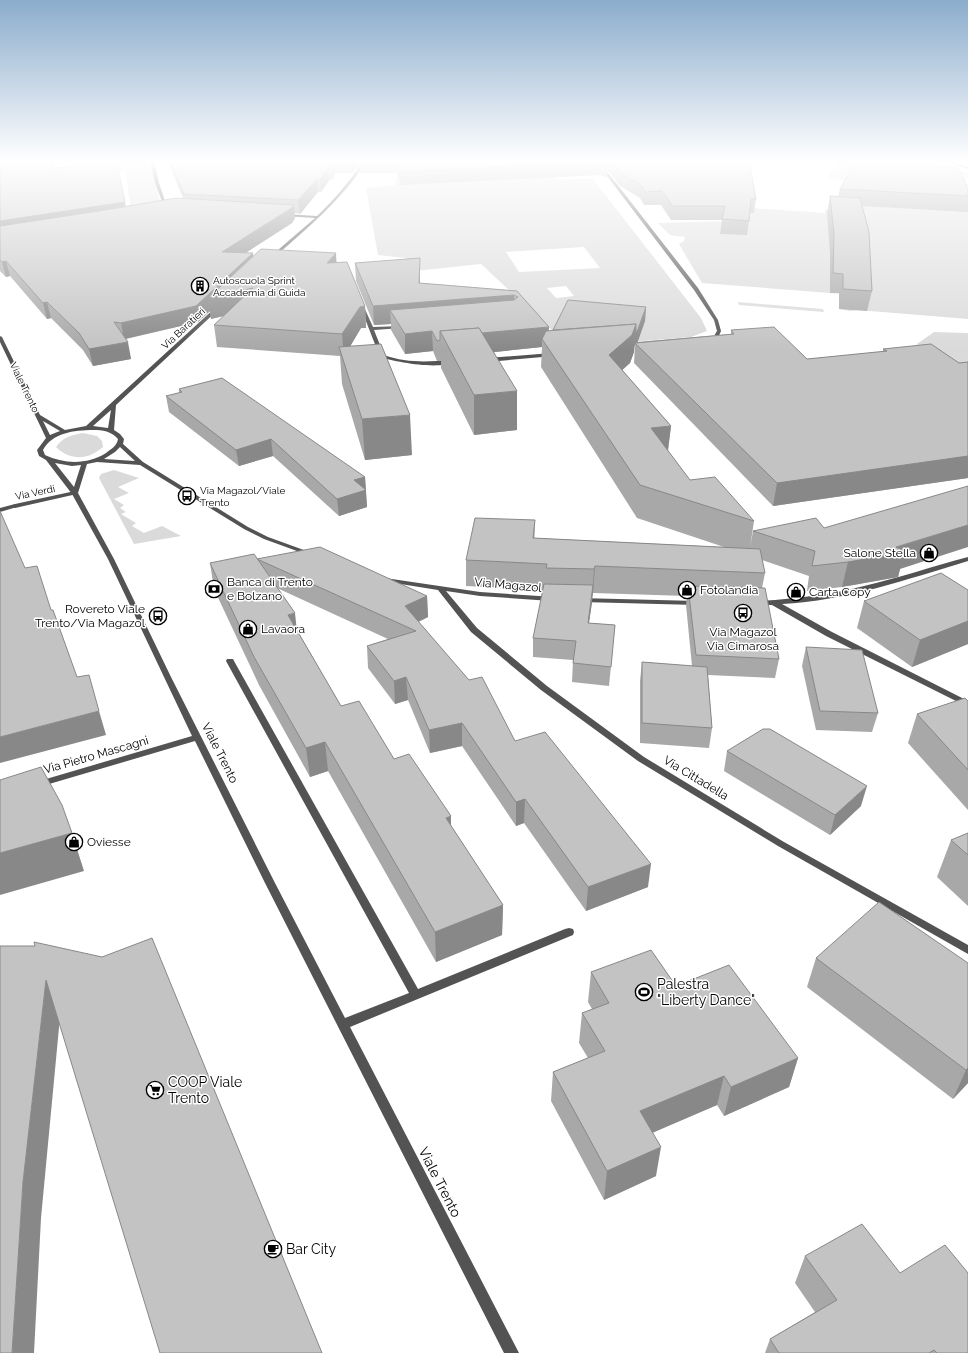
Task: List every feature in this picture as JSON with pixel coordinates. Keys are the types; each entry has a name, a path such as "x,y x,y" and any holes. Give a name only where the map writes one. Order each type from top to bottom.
{"street":[{"path":"277,260 269,259 310,224"},
{"path":"646,224 696,289 716,320 719,331 716,338 699,342"},
{"name":"Via Baratieri","path":"88,428 114,406 222,304"},
{"path":"360,304 382,356 396,362 422,364 460,362"},
{"path":"371,329 411,326"},
{"name":"Viale Trento","path":"0,338 50,439 43,444 40,450 42,456 49,460 75,493 114,566 198,738 512,1353"},
{"path":"482,360 558,354"},
{"path":"111,431 114,406"},
{"path":"40,417 66,432"},
{"path":"49,460 59,463 85,462 94,460 110,454 120,444 121,439 118,434 111,431 88,428 66,432 50,439"},
{"path":"120,444 141,463 266,538 320,558"},
{"path":"94,460 141,463"},
{"path":"75,493 85,462"},
{"name":"Via Verdi","path":"0,510 75,493"},
{"path":"746,603 776,603 829,597 885,585 968,559"},
{"name":"Via Magazol","path":"379,577 392,581 442,589 523,598 562,599"},
{"name":"Via Cittadella","path":"442,589 474,630 544,688 641,759 781,844 968,950"},
{"path":"577,600 701,603"},
{"path":"776,603 829,634 968,704"},
{"path":"230,661 415,994"},
{"name":"Via Pietro Mascagni","path":"30,786 84,772 198,738"},
{"path":"344,1024 569,932"}],"shaded area":[{"path":"372,224 628,224 701,318 707,331 691,337 570,347 481,264 415,271 406,258 378,255","holes":["584,247 600,268 519,272 506,252","566,286 574,296 556,298 547,288"]},
{"path":"659,224 968,224 968,319 839,309 839,306 844,305 843,294 702,283 679,244 684,241 685,237 670,235"},
{"path":"738,302 823,309 824,312 739,305"},
{"path":"934,332 968,333 968,377 931,358 917,344"},
{"path":"83,433 97,436 102,441 103,447 86,456 73,457 61,452 56,447 61,441 68,437"},
{"path":"114,470 139,478 118,487 129,493 114,499 124,505 120,508 126,512 121,514 136,523 132,526 144,533 162,526 181,536 134,544 99,478 101,474"}],"building":[{"path":"12,224 266,224 222,252 253,253 196,306 121,323 114,322 128,342 89,349 79,333 47,302 43,303 6,261 2,262 0,260 0,226"},
{"path":"833,224 867,224 869,232 872,291 843,289 843,274 833,273"},
{"path":"261,249 336,253 327,263 347,262 365,306 360,307 342,334 214,325 253,288 208,298"},
{"path":"420,258 419,283 517,291 549,327 482,333 479,328 440,331 440,340 437,341 432,331 405,334 390,310 514,300 518,297 514,295 373,306 355,263"},
{"path":"568,300 646,307 637,332 636,324 553,330"},
{"path":"636,324 632,335 609,355 671,426 651,428 690,480 715,477 754,521 640,485 542,339 546,331"},
{"path":"774,327 807,359 887,351 883,349 931,344 959,363 968,362 968,456 777,483 635,343 734,334 731,330"},
{"path":"479,328 517,391 474,395 440,331"},
{"path":"381,344 410,415 362,419 339,347"},
{"path":"222,378 365,477 354,480 366,490 337,499 271,439 236,450 166,396 182,392 179,389"},
{"path":"968,486 968,525 896,547 905,552 848,562 812,566 815,551 753,531 816,518 824,528"},
{"path":"0,511 25,568 37,566 51,610 53,610 77,677 89,675 99,711 0,737"},
{"path":"475,518 535,520 533,538 760,549 765,573 595,566 594,569 546,568 547,564 466,560"},
{"path":"320,547 427,596 405,606 469,680 482,677 515,741 545,732 651,864 588,887 525,799 516,802 462,723 429,730 406,677 394,681 367,646 416,631 257,559"},
{"path":"254,554 295,613 288,615 341,706 359,701 394,759 409,754 451,816 446,818 503,905 435,932 325,742 306,748 254,657 210,563"},
{"path":"941,573 968,590 968,621 920,640 864,601"},
{"path":"544,584 593,585 588,623 615,625 611,667 573,663 576,641 533,638"},
{"path":"688,586 765,588 779,659 696,655"},
{"path":"806,647 862,650 878,713 820,711"},
{"path":"642,662 707,667 712,728 642,723"},
{"path":"965,698 968,701 968,770 917,714"},
{"path":"763,729 770,729 867,786 835,815 727,751"},
{"path":"41,767 62,805 72,833 0,853 0,780"},
{"path":"968,833 968,855 951,840"},
{"path":"879,902 968,963 968,1068 966,1070 816,958"},
{"path":"152,938 322,1353 160,1353 46,980 23,1182 12,1353 0,1353 0,946 35,946 34,942 102,957"},
{"path":"651,950 676,986 729,965 798,1058 731,1087 724,1076 640,1111 661,1147 607,1171 553,1072 605,1051 582,1013 609,1003 591,972"},
{"path":"862,1224 900,1273 945,1245 968,1273 968,1353 937,1353 934,1350 929,1353 779,1353 770,1339 837,1300 805,1256"}],"place":[{"name":"Autoscuola Sprint Accademia di Guida","path":"200,286"},
{"name":"Via Magazol/Viale Trento","path":"187,496"},
{"name":"Salone Stella","path":"929,553"},
{"name":"Banca di Trento e Bolzano","path":"214,589"},
{"name":"Fotolandia","path":"687,590"},
{"name":"Carta Copy","path":"796,592"},
{"name":"Via Magazol Via Cimarosa","path":"743,613"},
{"name":"Rovereto Viale Trento/Via Magazol","path":"158,616"},
{"name":"Lavaora","path":"248,629"},
{"name":"Oviesse","path":"74,842"},
{"name":"Palestra \"Liberty Dance\"","path":"644,992"},
{"name":"COOP Viale Trento","path":"155,1090"},
{"name":"Bar City","path":"273,1249"}]}
